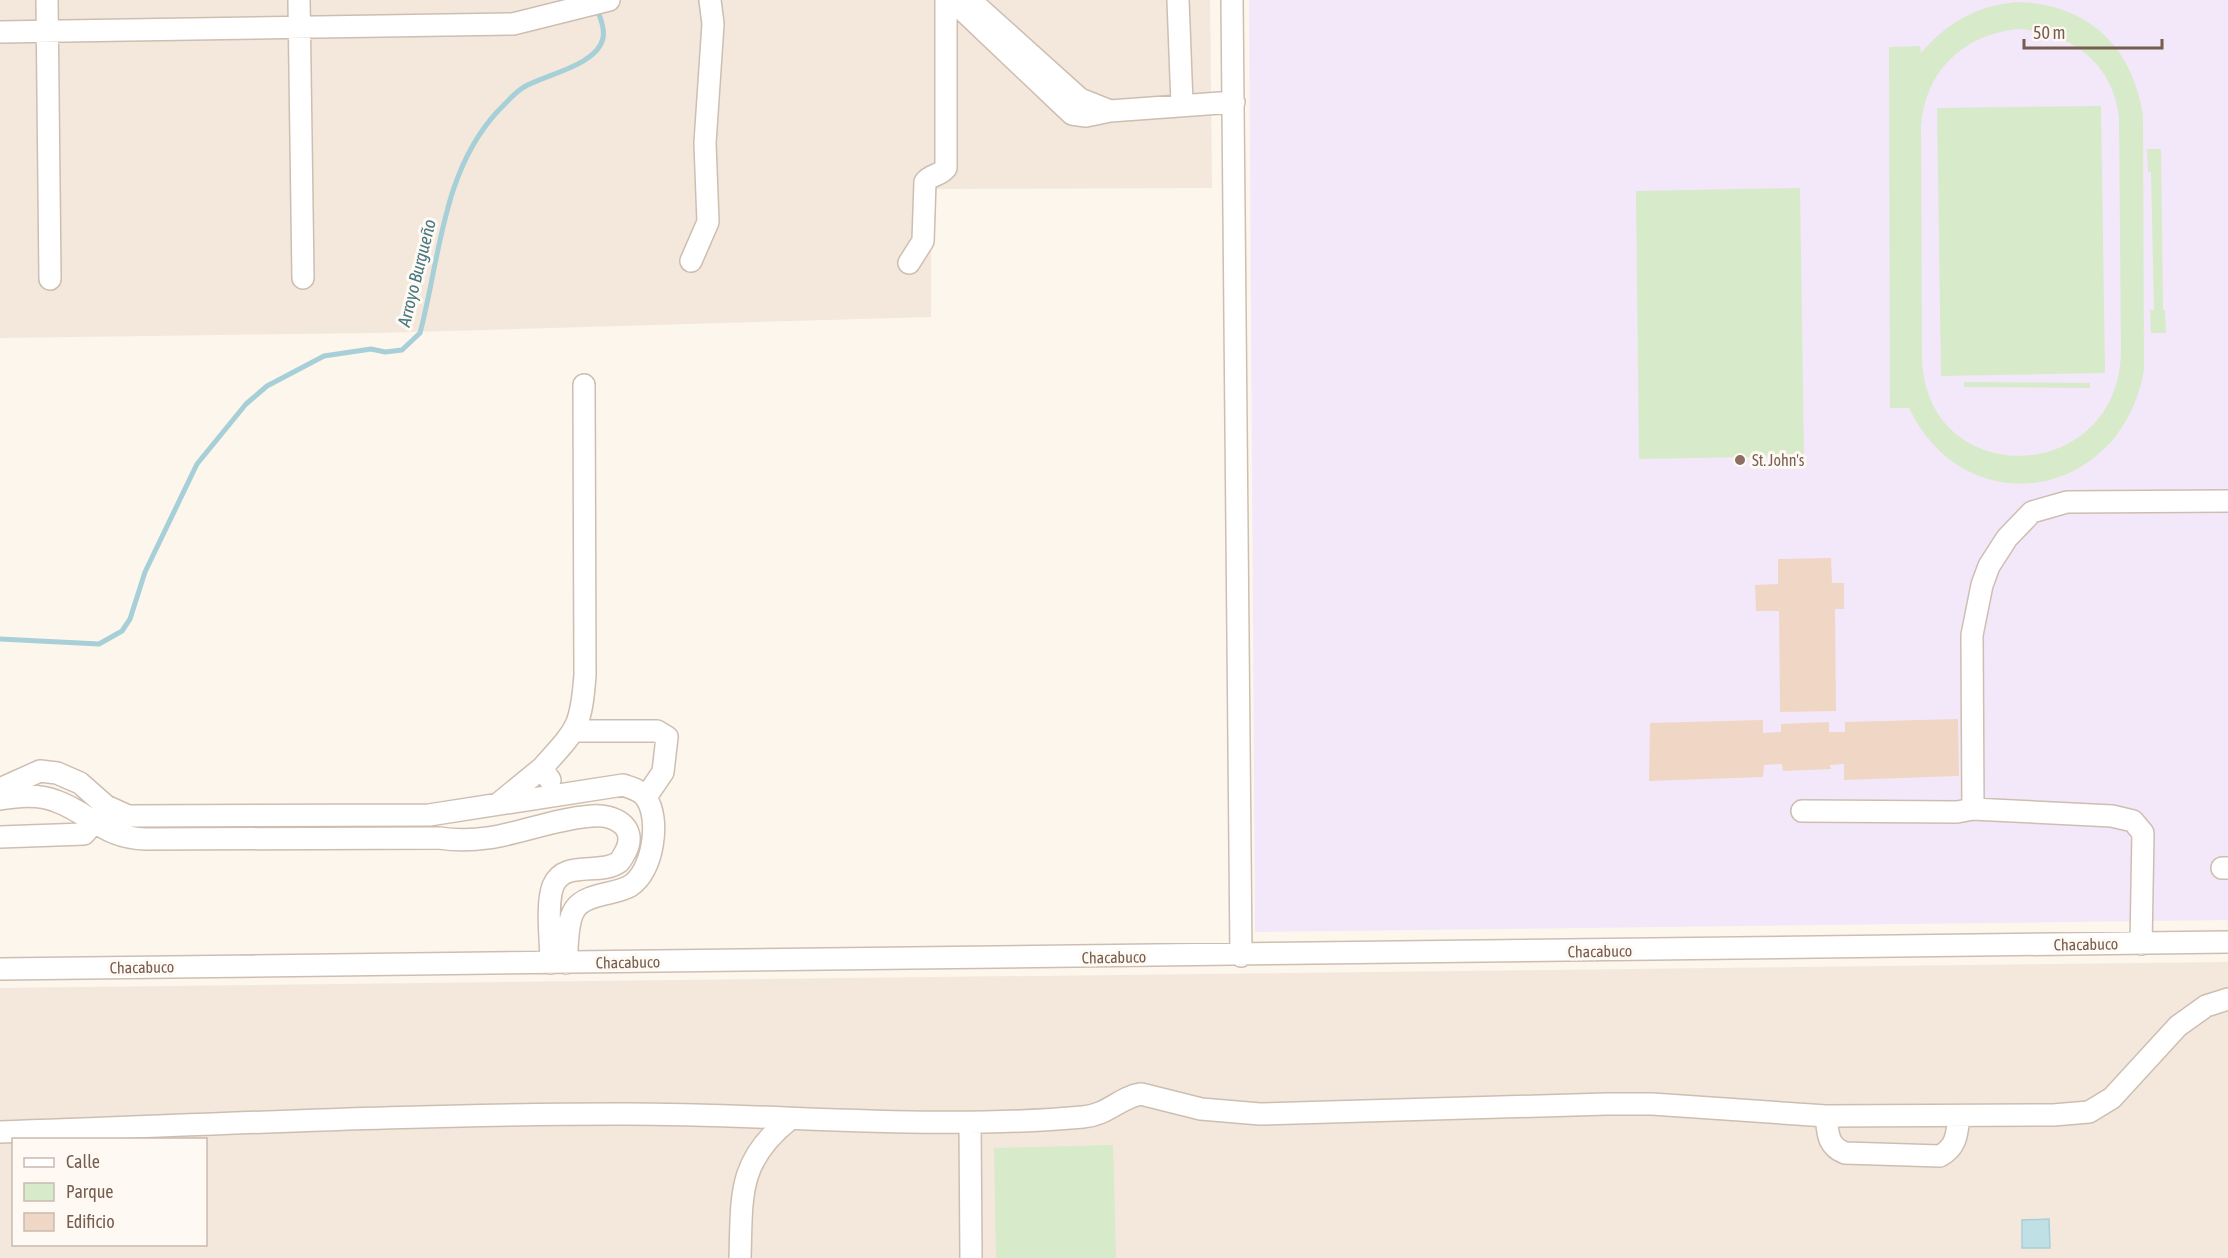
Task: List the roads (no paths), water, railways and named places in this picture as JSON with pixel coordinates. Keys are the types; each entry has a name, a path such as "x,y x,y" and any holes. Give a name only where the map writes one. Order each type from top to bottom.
{"street":[{"path":"47,0 50,279"},
{"path":"299,0 303,278"},
{"path":"0,32 513,24 609,0"},
{"path":"691,261 708,222 705,143 713,24 710,0"},
{"path":"909,263 923,241 925,182 929,177 942,173 946,168 946,0"},
{"path":"952,0 1072,114 1086,116 1110,111 1182,104 1234,102"},
{"path":"970,0 1080,99 1110,111"},
{"path":"1178,0 1182,104"},
{"path":"1232,0 1241,956"},
{"path":"483,840 489,807 542,768 575,731 582,712 585,675 584,385"},
{"path":"1972,808 1972,635 1982,585 1989,566 2007,538 2032,512 2067,502 2228,501"},
{"path":"575,731 657,731 667,738 663,772 646,797"},
{"path":"542,768 560,795 570,820"},
{"path":"0,789 40,771 57,773 80,783 111,834 128,839 146,840 439,838 483,840 570,820 606,815 623,824 630,832 630,843 618,862 607,867 573,869 563,874 554,885 559,963"},
{"path":"0,799 34,797 54,800 101,815 429,815 455,813 623,785 646,797 652,810 651,859 645,872 631,886 577,906 572,915 559,963"},
{"path":"1802,811 1958,812 1972,808 2112,816 2133,821 2143,833 2141,944"},
{"path":"455,813 456,840"},
{"path":"0,837 84,834 101,815"},
{"name":"Chacabuco","path":"0,969 1241,956 2228,942"},
{"path":"0,1132 318,1118 619,1114 970,1123 1098,1116 1133,1095 1141,1094 1201,1109 1260,1114 1652,1104 1826,1116 2053,1115 2089,1112 2112,1098 2178,1026 2206,1006 2228,999"},
{"path":"1826,1116 1830,1142 1836,1149 1845,1153 1940,1156 1950,1151 1956,1141 1959,1116"},
{"path":"740,1258 742,1197 747,1176 762,1143 790,1119"},
{"path":"970,1123 971,1258"}],"water":[{"path":"2049,1219 2050,1248 2022,1248 2022,1220"}],"waterway":[{"name":"Arroyo Burgueño","path":"0,639 99,644 122,631 130,619 145,572 197,464 246,404 267,386 324,356 371,349 385,352 402,350 420,333 445,217 465,161 479,136 497,112 517,92 581,62 599,47 603,38 603,30 596,7"}],"place":[{"name":"St. John's","path":"1740,460"}]}
